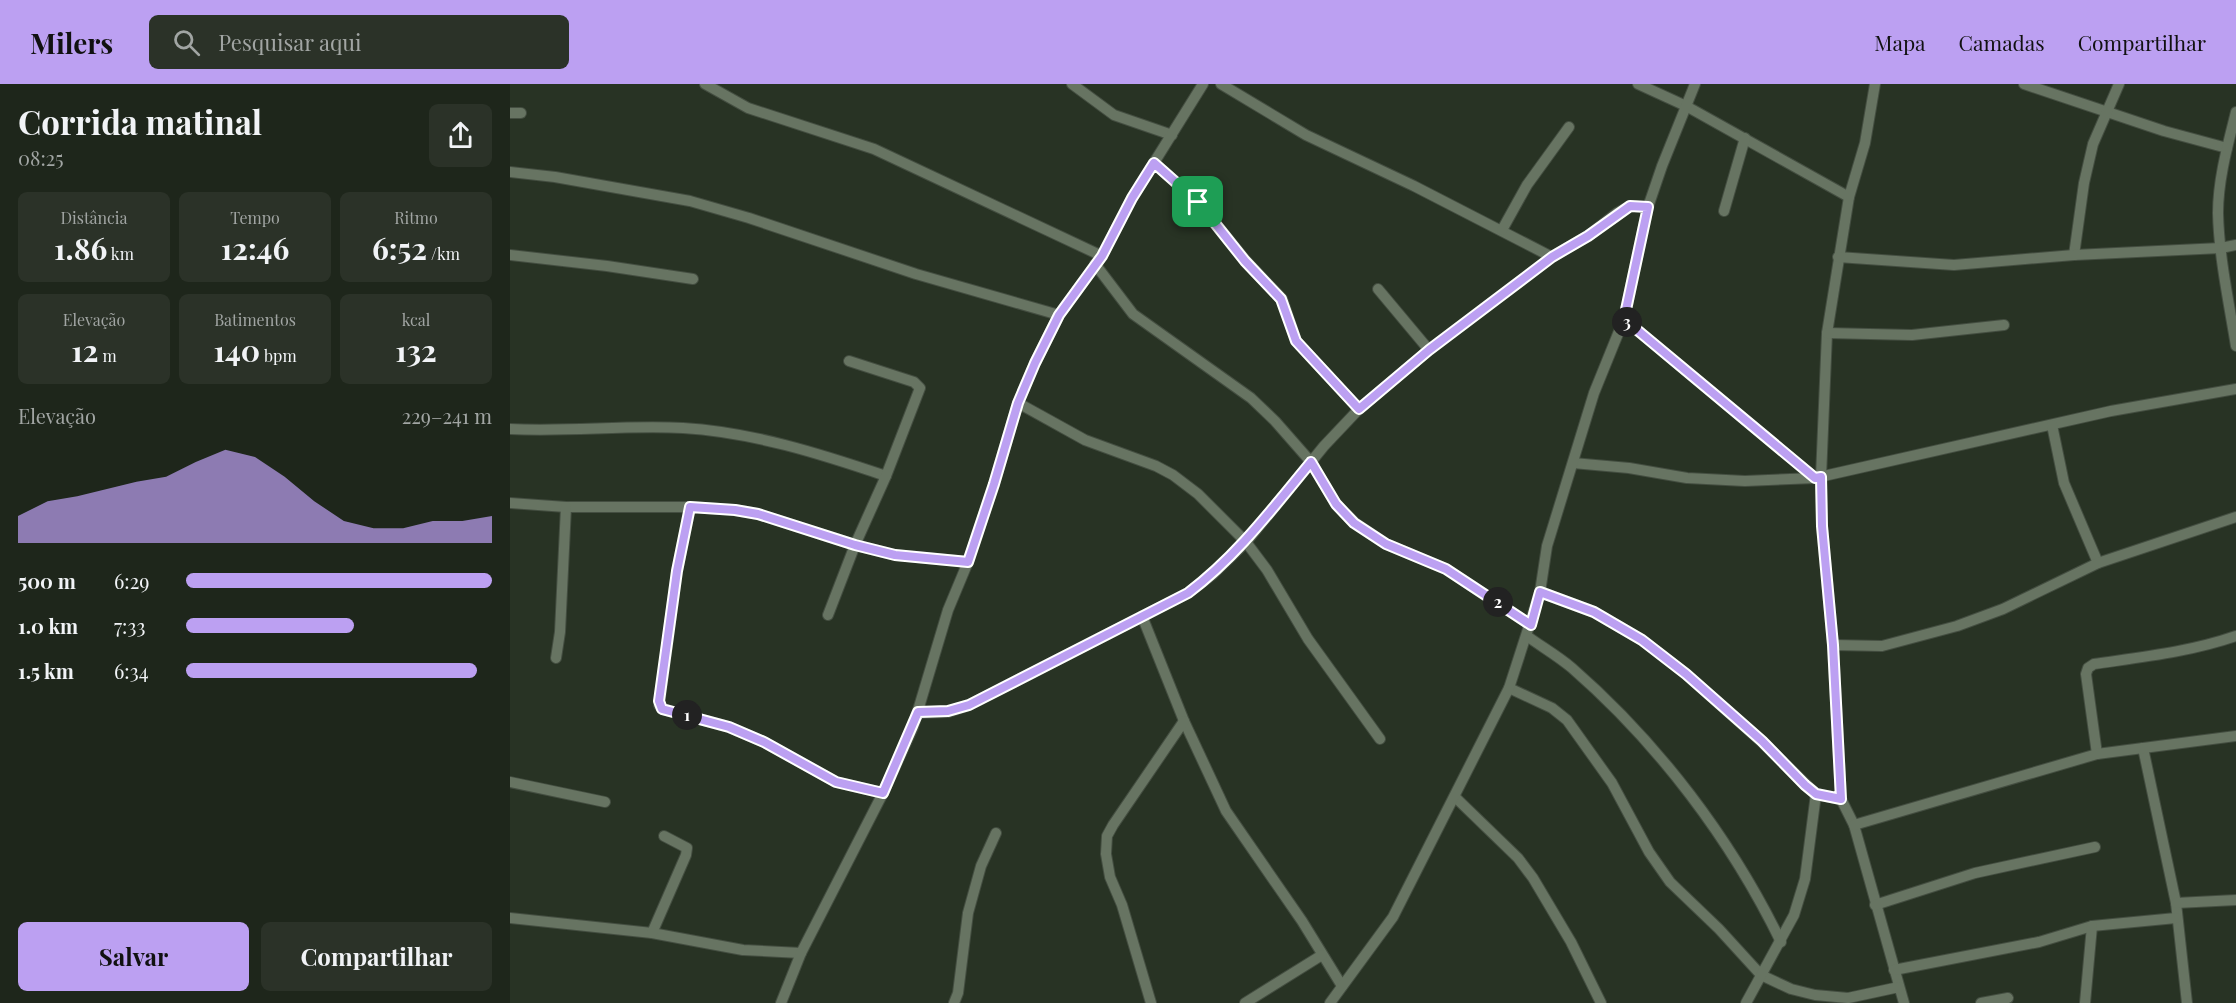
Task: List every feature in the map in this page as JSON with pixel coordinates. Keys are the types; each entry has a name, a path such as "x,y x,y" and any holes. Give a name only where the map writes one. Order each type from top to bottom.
{"street":[{"path":"705,84 748,108 874,149 1099,260 1133,314 1251,398 1275,421 1311,462 1336,504 1354,523 1386,544 1446,569 1531,625"},
{"path":"1072,84 1114,115 1172,135"},
{"path":"781,1003 801,953 883,793 918,712 948,610 968,562 1018,403 1059,315 1099,260 1132,198 1203,84"},
{"path":"1221,84 1306,135 1502,230 1552,257"},
{"path":"1638,84 1686,106 1849,197"},
{"path":"1330,1003 1393,917 1509,688 1531,625 1540,592 1547,546 1594,393 1624,319 1648,207 1695,84"},
{"path":"1875,84 1865,143 1849,197 1838,257 1827,333 1818,477 1833,645 1841,799 1854,825 1904,1003"},
{"path":"2024,84 2044,87 2164,131 2227,148"},
{"path":"2074,255 2092,144 2119,84"},
{"path":"2236,112 2227,148 2218,212 2221,248 2236,346"},
{"path":"1502,230 1527,185 1569,128"},
{"path":"1724,211 1745,138"},
{"path":"1154,163 1198,202 1245,261 1281,299 1296,341 1359,409"},
{"path":"510,172 555,177 690,201 749,218 916,274 1059,315"},
{"path":"918,712 948,711 969,705 1188,593 1213,574 1246,542 1311,462 1359,409 1429,350 1552,257 1588,236 1630,206 1648,207"},
{"path":"1838,257 1954,265 2074,255 2221,248 2236,245"},
{"path":"510,255 693,279"},
{"path":"1378,289 1429,350"},
{"path":"1624,319 1818,477"},
{"path":"1827,333 1912,335 2004,325"},
{"path":"828,615 920,388 914,382 849,361"},
{"path":"1573,463 1629,468 1687,478 1745,482 1818,477 2111,411 2236,389"},
{"path":"1018,403 1085,440 1156,466 1173,475 1197,494 1246,542 1267,570 1313,646 1380,739"},
{"path":"2052,425 2064,483 2098,563"},
{"path":"510,429 646,427 728,432 830,458 886,476"},
{"path":"510,503 566,507 690,507 735,510 758,514 855,545 895,555 968,562"},
{"path":"556,658 560,632 566,507"},
{"path":"690,507 677,571 659,705 662,709 729,727 764,742 836,782 883,793"},
{"path":"1833,645 1882,646 1958,626 2003,609 2098,563 2236,516"},
{"path":"1540,592 1594,612 1642,640 1686,674 1762,741 1816,794 1841,799"},
{"path":"1143,616 1184,721 1226,811 1302,921 1342,986"},
{"path":"1527,636 1569,666 1605,699 1688,792 1750,882 1781,942"},
{"path":"2097,754 2086,674 2088,669 2094,664 2209,645 2236,636"},
{"path":"1509,688 1552,708 1568,720 1612,783 1649,852 1670,882 1719,929 1761,975 1791,989 1848,998 1899,987"},
{"path":"1151,1003 1122,905 1110,877 1106,854 1107,836 1184,721"},
{"path":"1854,825 2097,754 2236,736"},
{"path":"2143,748 2176,903 2187,1003"},
{"path":"510,782 605,802"},
{"path":"1746,1003 1794,915 1805,879 1816,794"},
{"path":"1455,797 1518,858 1533,878 1571,942 1601,1003"},
{"path":"954,1003 958,993 968,913 981,866 996,833"},
{"path":"652,933 687,848 664,836"},
{"path":"1875,904 1975,873 2095,847"},
{"path":"2176,903 2236,900"},
{"path":"510,918 652,933 743,950 801,953"},
{"path":"1894,970 2039,942 2092,926 2176,918"},
{"path":"2085,1003 2092,926"},
{"path":"1245,1003 1322,955"},
{"path":"1981,1003 2008,998"}],"route":[{"path":"1154,163 1198,202 1245,261 1281,299 1288,313 1296,341 1359,409 1429,350 1552,257 1588,236 1617,213 1630,206 1648,207 1624,319 1815,478 1821,477 1822,526 1833,645 1841,799 1816,794 1762,741 1686,674 1642,640 1594,612 1540,592 1531,625 1480,589 1446,569 1386,544 1354,523 1336,504 1311,462 1246,542 1213,574 1188,593 992,695 948,711 918,712 883,793 836,782 764,742 729,727 662,709 659,701 677,571 690,507 758,514 855,545 895,555 968,562 1018,403 1035,363 1059,315 1102,256 1132,198 1154,163"}]}
